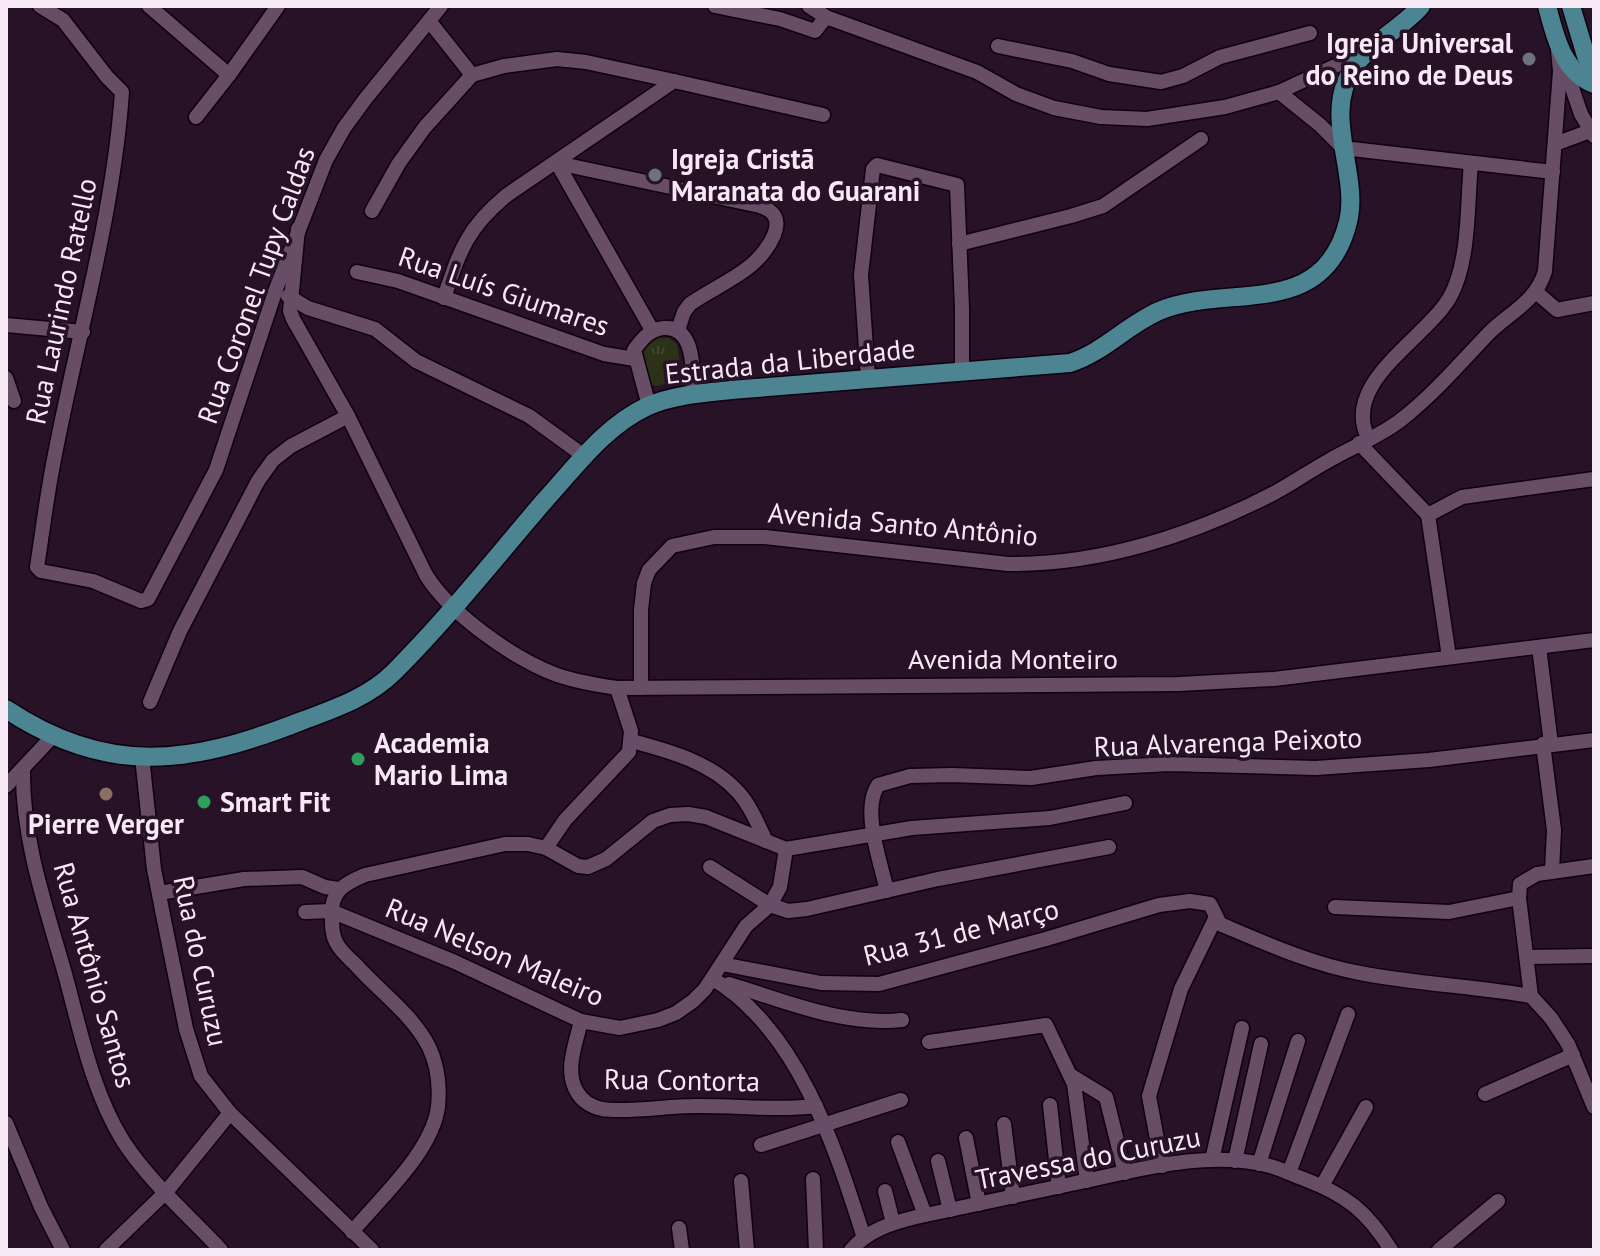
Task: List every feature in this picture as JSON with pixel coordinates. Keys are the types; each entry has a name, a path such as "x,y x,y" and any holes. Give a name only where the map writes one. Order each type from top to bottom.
{"main road":[{"name":"Estrada da Liberdade","path":"6,709 53,736 101,751 142,757 174,757 226,748 344,705 379,685 452,609 584,456 615,426 649,406 695,394 1070,363 1101,350 1142,321 1175,306 1286,291 1301,285 1327,263 1343,237 1348,221 1350,207 1343,148 1342,93 1355,66 1421,6"},
{"path":"1547,6 1558,46 1578,76 1594,84"},
{"path":"1571,6 1586,56 1594,70"}],"street":[{"name":"Rua Laurindo Ratello","path":"37,567 52,470 118,151 122,92 63,20 40,6"},
{"path":"149,6 229,75"},
{"path":"196,117 278,6"},
{"name":"Rua Coronel Tupy Caldas","path":"37,567 41,571 93,581 141,601 148,599 216,470 276,289 326,160 344,128 441,6"},
{"path":"715,6 780,19 815,31 826,17"},
{"path":"809,6 826,17 977,72 1016,94 1054,108 1101,117 1147,119 1183,115 1279,92 1370,50"},
{"path":"430,22 472,75"},
{"path":"998,46 1072,61 1109,74 1161,82 1183,76 1220,57 1310,33"},
{"path":"1555,144 1592,133 1572,91 1558,46"},
{"path":"1558,46 1560,71 1545,271 1536,292 1557,310 1594,303"},
{"path":"372,211 387,180 408,151 472,75 504,66 557,59 586,62 823,115"},
{"path":"444,298 461,249 486,212 674,81"},
{"path":"1279,92 1343,148 1553,172"},
{"path":"959,244 1103,206 1201,139"},
{"path":"557,163 760,206 774,214 778,222 769,247 745,272 690,304 678,330"},
{"path":"557,163 652,330"},
{"path":"1449,657 1428,515 1364,441 1361,424 1367,393 1449,300 1459,279 1471,163"},
{"path":"868,378 862,255 873,169 877,165 953,183 958,189 962,372"},
{"path":"292,299 298,229"},
{"name":"Rua Luís Giumares","path":"357,272 398,281 604,354 635,359"},
{"path":"276,289 308,308 375,329 416,361 529,416 584,456"},
{"name":"Avenida Santo Antônio","path":"641,688 644,583 649,570 672,546 714,537 765,537 1008,564 1046,564 1080,560 1149,542 1226,515 1275,492 1401,420 1429,396 1498,324 1536,292"},
{"name":"Avenida Monteiro","path":"292,299 290,311 293,319 348,416 437,593 452,609 527,661 584,683 617,688 1179,684 1274,679 1594,640"},
{"path":"6,325 83,332"},
{"path":"649,406 634,350 652,330 678,330 689,344 695,394"},
{"path":"6,378 14,401"},
{"path":"150,702 180,631 258,481 273,460 291,446 348,416"},
{"path":"1428,515 1462,497 1594,479"},
{"path":"1539,647 1554,830 1552,871"},
{"path":"546,848 565,820 629,752 631,731 617,688"},
{"path":"6,786 53,736"},
{"name":"Rua Alvarenga Peixoto","path":"887,891 870,809 873,793 878,785 910,776 1031,778 1096,768 1169,764 1316,768 1429,760 1594,740"},
{"path":"632,741 672,752 722,777 739,793 766,841"},
{"name":"Rua do Curuzu","path":"142,757 159,893 193,1056 206,1084 230,1113 372,1250"},
{"name":"Rua Antônio Santos","path":"23,770 23,805 29,839 89,1060 108,1112 123,1141 221,1250"},
{"path":"159,893 244,879 302,877 331,888 365,875 478,849 516,844 546,848 578,866 588,867 606,859 653,821 670,815 706,817 786,849 912,828 1050,818 1125,803"},
{"path":"710,867 770,905 788,911 1109,847"},
{"name":"Rua Nelson Maleiro","path":"331,911 455,962 581,1021 620,1028 658,1020 693,1001 713,979 746,926 770,905 780,887 786,849"},
{"path":"1594,866 1552,871 1525,879 1520,884 1519,898 1531,996 1551,1018 1588,1073 1594,1107"},
{"path":"331,888 335,941 407,1017 430,1048 439,1089 432,1131 421,1150 352,1232"},
{"path":"1335,907 1449,912 1519,898"},
{"name":"Rua 31 de Março","path":"722,964 821,983 879,984 1159,905 1190,901 1210,904 1215,919"},
{"path":"305,912 331,911"},
{"path":"1162,1166 1149,1096 1181,989 1215,919 1220,924 1281,949 1360,973 1531,996"},
{"path":"1527,957 1594,956"},
{"path":"713,979 846,1019 879,1023 902,1020"},
{"path":"713,979 746,1003 767,1027 816,1106 834,1143 864,1238"},
{"path":"1289,1173 1348,1014"},
{"name":"Rua Contorta","path":"581,1021 571,1080 587,1104 602,1109 695,1106 791,1109 816,1106"},
{"path":"929,1042 1046,1025 1074,1084 1087,1181"},
{"path":"1212,1160 1242,1028"},
{"path":"1259,1164 1298,1041"},
{"path":"1235,1161 1261,1044"},
{"path":"1485,1094 1573,1055"},
{"path":"1070,1075 1106,1097 1125,1173"},
{"path":"761,1145 901,1100"},
{"path":"1050,1105 1059,1187"},
{"path":"1322,1186 1366,1107"},
{"path":"106,1250 166,1192 230,1113"},
{"path":"6,1123 41,1207 63,1250"},
{"path":"1004,1124 1013,1197"},
{"path":"966,1138 979,1204"},
{"path":"898,1142 925,1215"},
{"name":"Travessa do Curuzu","path":"851,1250 864,1238 893,1223 925,1215 1192,1160 1212,1160 1259,1164 1322,1186 1352,1202 1376,1225 1391,1250"},
{"path":"938,1161 950,1210"},
{"path":"813,1179 816,1250"},
{"path":"741,1181 747,1250"},
{"path":"885,1191 893,1223"},
{"path":"1439,1250 1498,1201"},
{"path":"679,1228 682,1250"}],"green space":[{"path":"660,338 669,338 677,344 682,375 678,381 657,386 649,384 643,356 647,345"}],"place":[{"name":"Igreja Universal do Reino de Deus","path":"1529,59"},
{"name":"Igreja Cristã Maranata do Guarani","path":"655,175"},
{"name":"Academia Mario Lima","path":"358,759"},
{"name":"Pierre Verger","path":"106,794"},
{"name":"Smart Fit","path":"204,802"}]}
